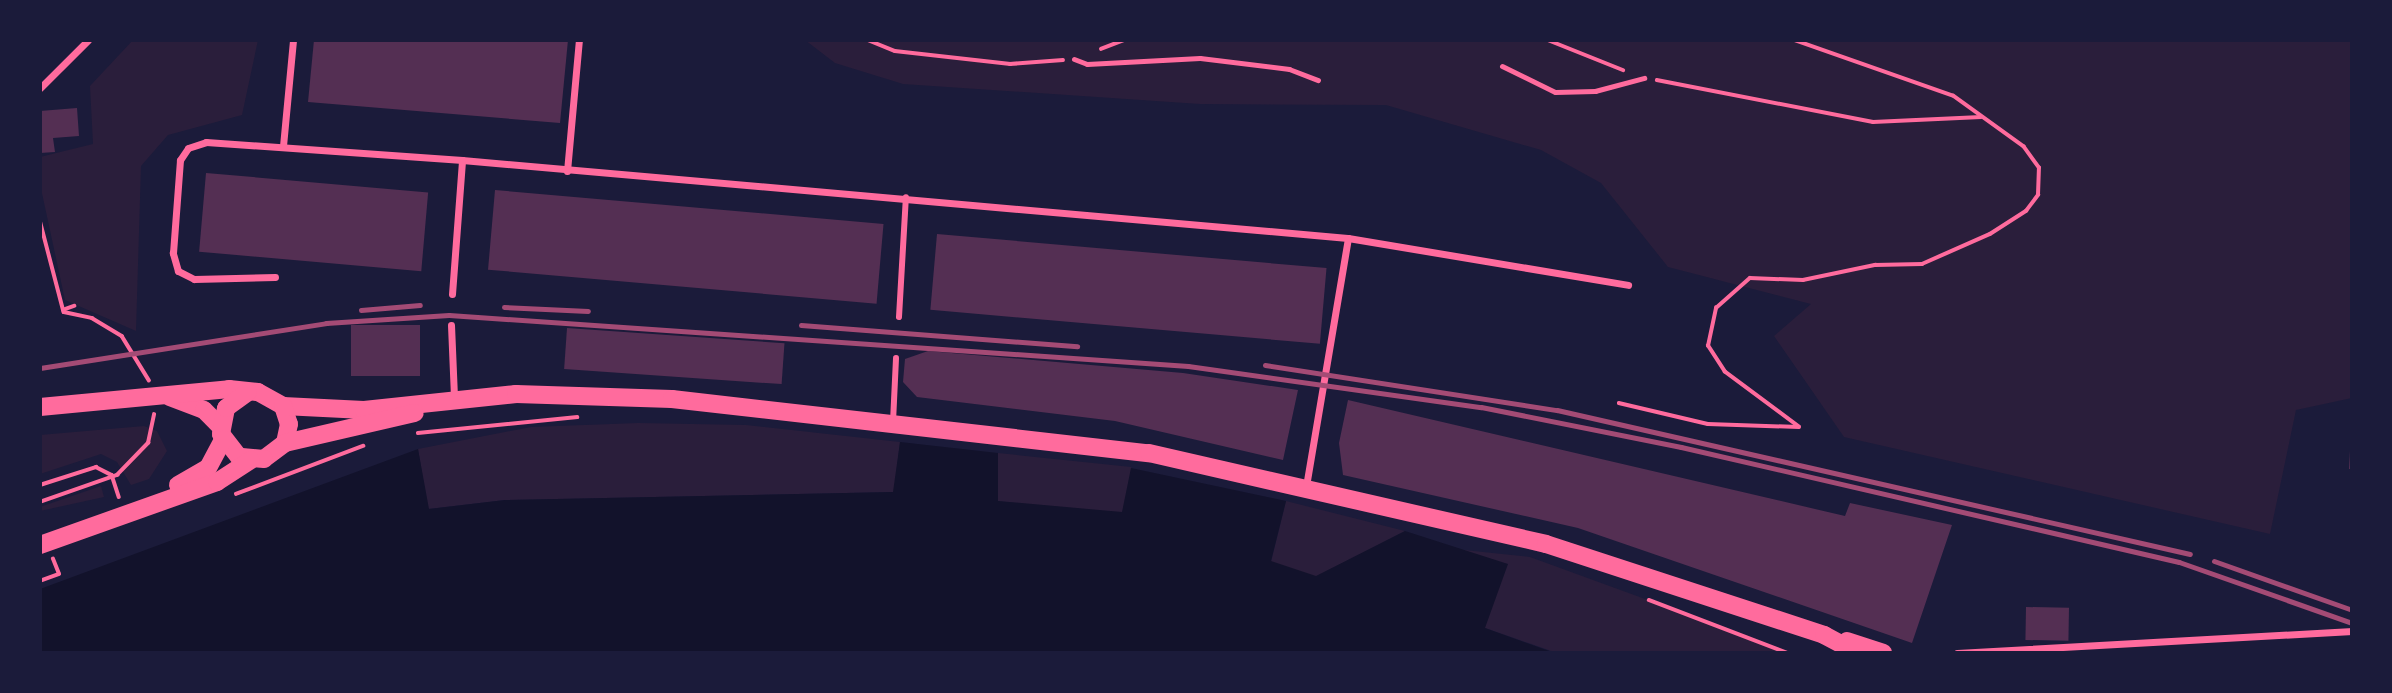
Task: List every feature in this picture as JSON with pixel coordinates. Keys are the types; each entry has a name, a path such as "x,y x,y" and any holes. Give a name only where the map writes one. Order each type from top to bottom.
{"main road":[{"path":"40,535 201,475 222,433 232,401 248,393"},
{"path":"40,407 248,393 267,394 283,406 364,410 454,398 671,399 1149,453 1306,486 1546,544 1882,653"},
{"path":"158,397 204,410 222,433 251,460"},
{"path":"40,545 217,482 251,460 264,459 285,443 356,430 454,398"},
{"path":"283,406 289,424 285,443"},
{"path":"1824,635 1858,653"}],"street":[{"path":"40,88 88,40"},
{"path":"283,146 293,40"},
{"path":"567,171 579,40"},
{"path":"275,277 184,276 173,253 180,160 188,148 206,142 462,160 567,171 906,197 1348,239 1628,285"},
{"path":"452,294 462,160"},
{"path":"898,317 906,197"},
{"path":"1306,486 1348,239"},
{"path":"451,325 454,398"},
{"path":"893,422 896,358"},
{"path":"1957,653 2352,631"}],"lane":[{"path":"1074,59 1087,64 1200,58 1289,69 1318,79"},
{"path":"1502,66 1555,92 1606,90 1644,78"}],"path":[{"path":"868,40 895,51 1010,64 1074,59 1125,40"},
{"path":"1548,40 1644,78 1873,122 1983,117"},
{"path":"1619,403 1708,424 1799,428 1725,372 1708,346 1716,308 1750,278 1803,280 1875,265 1922,264 2026,211 2038,195 2039,168 2024,147 1953,96 1793,40"},
{"path":"40,220 63,311"},
{"path":"63,311 74,306"},
{"path":"40,502 117,475 137,459 151,432 158,397 122,336 92,318 63,311"},
{"path":"153,425 156,413"},
{"path":"410,434 535,416 587,417"},
{"path":"327,458 375,442"},
{"path":"40,485 96,467 112,475 119,497"},
{"path":"40,581 59,574"},
{"path":"1643,598 1788,653"}],"shaded area":[{"path":"133,40 258,40 242,115 168,135 141,166 136,331 65,300 40,184 40,157 93,144 90,86"},
{"path":"805,40 2352,40 2352,398 2296,410 2270,534 1844,437 1774,336 1811,304 1668,267 1601,183 1541,150 1386,105 1200,104 903,84 835,63"},
{"path":"638,423 746,425 900,442 894,492 505,500 428,509 418,449 531,427"},
{"path":"144,426 157,431 167,451 149,479 131,485 117,462 101,454 40,474 40,435"},
{"path":"900,442 998,453 998,501 1122,512 1131,468 1286,501 1271,561 1316,576 1405,531 1508,564 1485,628 1555,653 40,653 40,589 418,449 429,509 505,500 893,492"},
{"path":"998,453 1131,467 1126,515 993,501"},
{"path":"101,486 104,497 40,511 40,507"},
{"path":"1286,501 1405,531 1316,577 1271,562"},
{"path":"1464,550 1530,557 1793,653 1557,653 1485,628"}],"building":[{"path":"314,40 568,40 560,123 308,102"},
{"path":"77,108 79,136 53,138 55,152 40,153 40,111"},
{"path":"206,173 428,192 421,271 199,252"},
{"path":"495,190 884,224 877,304 488,270"},
{"path":"937,234 1327,268 1320,344 930,310"},
{"path":"351,325 420,325 420,376 351,376"},
{"path":"567,328 784,343 782,384 564,369"},
{"path":"928,351 1183,373 1298,390 1283,460 1115,421 917,397 903,382 905,359"},
{"path":"1348,400 1845,516 1850,503 1952,525 1912,643 1578,528 1343,475 1339,443"},
{"path":"2352,451 2352,469 2349,469"},
{"path":"2026,607 2069,608 2068,641 2025,640"}],"railway":[{"path":"361,310 420,305"},
{"path":"504,307 588,311"},
{"path":"40,368 326,323 449,315 1188,366 1481,407 1681,447 2179,562 2352,623"},
{"path":"801,325 1077,346"},
{"path":"1265,365 1557,410 2190,554"},
{"path":"2214,561 2352,610"}]}
